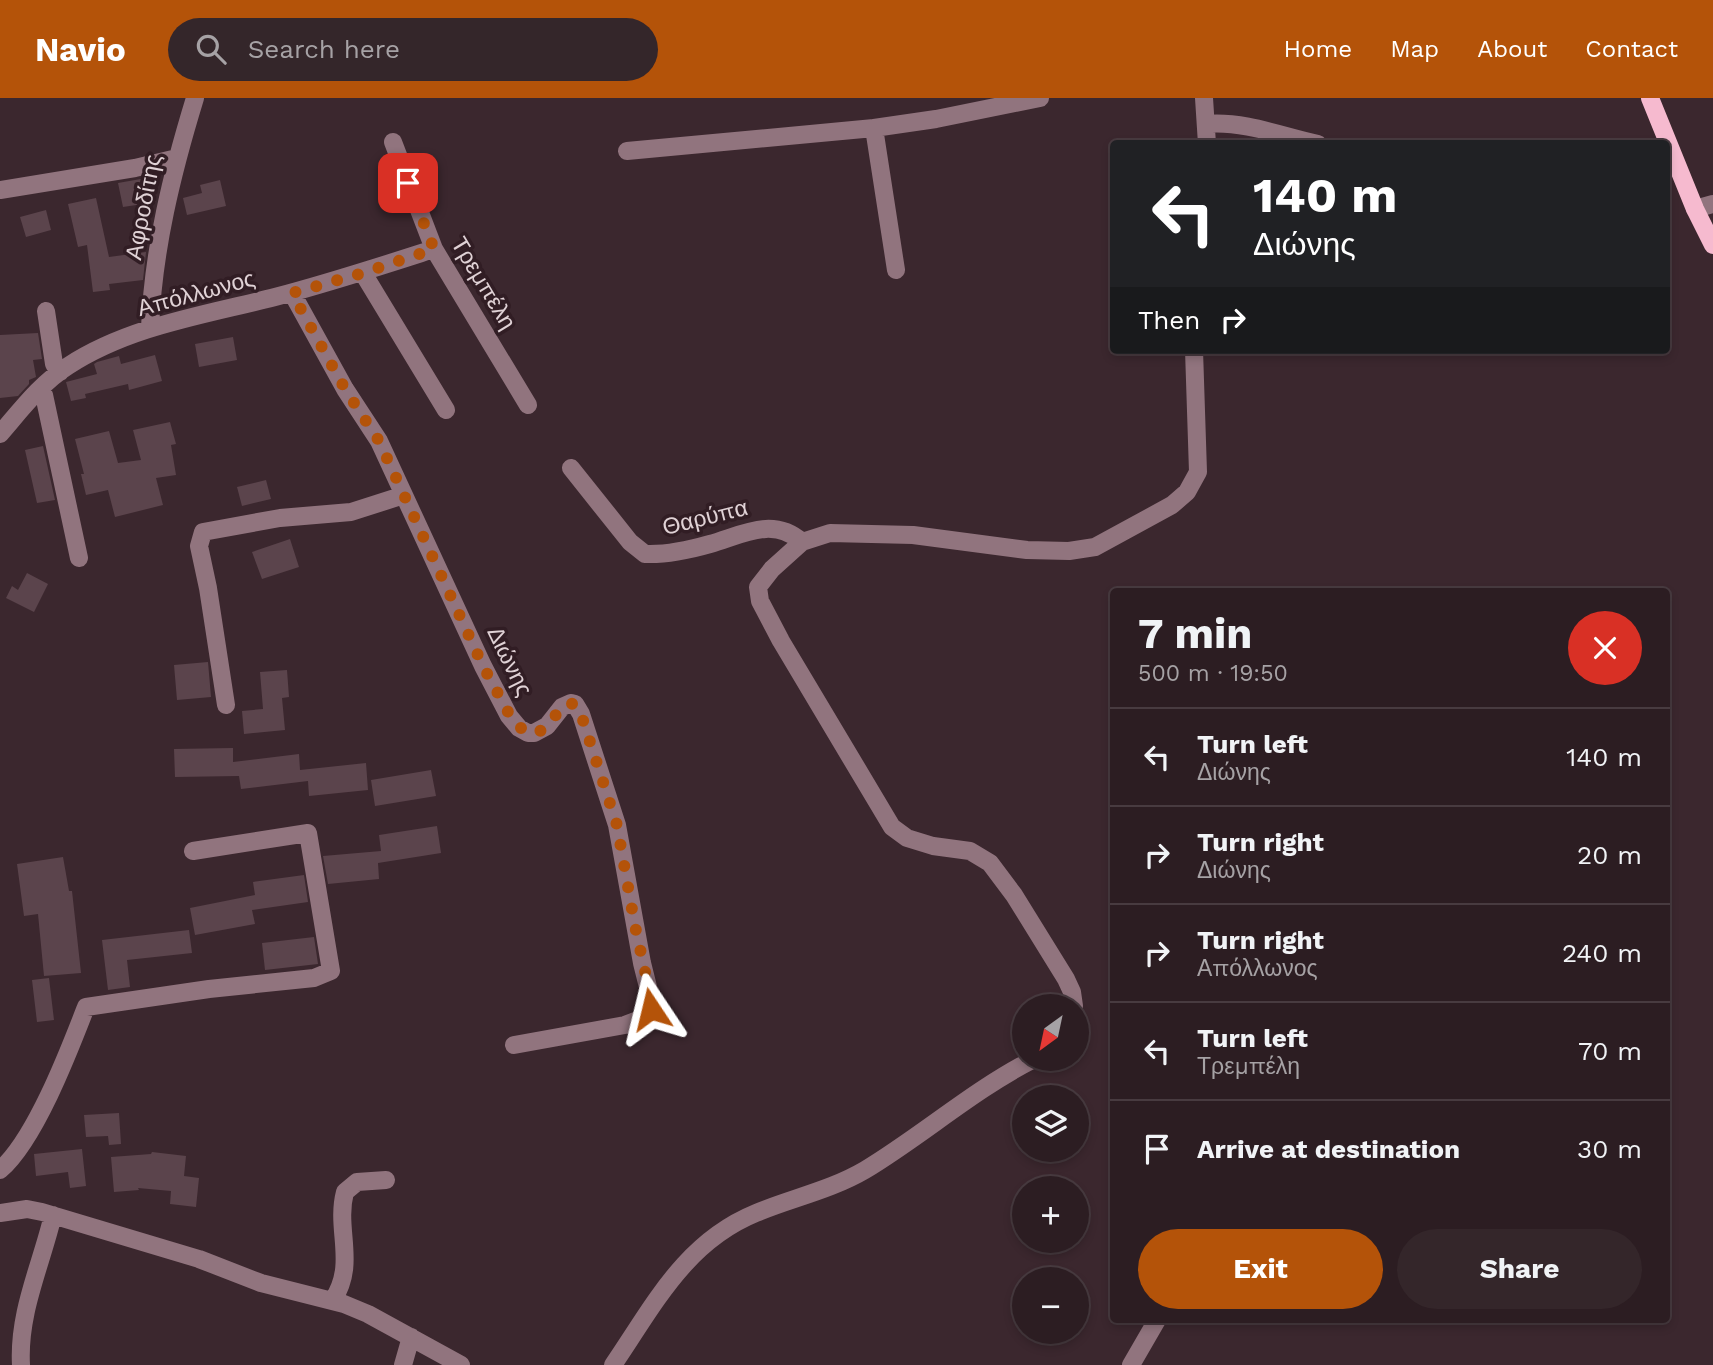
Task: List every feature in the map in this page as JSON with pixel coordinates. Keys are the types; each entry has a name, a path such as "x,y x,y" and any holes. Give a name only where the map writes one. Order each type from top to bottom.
{"main road":[{"path":"1650,98 1666,140"},
{"path":"1670,149 1704,207 1713,245"}],"street":[{"name":"Αφροδίτης","path":"150,328 153,283 177,158 195,98"},
{"path":"627,150 874,128 936,119 1017,100 1040,98"},
{"path":"1204,98 1207,140"},
{"path":"1207,124 1243,126 1301,140"},
{"path":"874,128 897,270"},
{"name":"Τρεμπέλη","path":"393,142 434,249 528,405"},
{"path":"0,190 135,168 177,158"},
{"name":"Απόλλωνος","path":"0,435 60,372 100,349 150,328 292,293 434,249"},
{"path":"363,273 446,411"},
{"name":"Διώνης","path":"292,293 345,389 379,441 483,666 509,716 519,728 534,733 547,726 562,707 575,704 581,714 617,825 635,930 652,1003 649,1014 642,1020 625,1025 514,1045"},
{"path":"46,312 54,364 60,372"},
{"path":"1072,994 1066,978 997,871 976,853 906,838 892,827 781,641 758,593 758,587 802,542 830,533 913,535 1027,550 1069,551 1096,547 1172,505 1187,492 1198,472 1194,354"},
{"path":"40,390 44,395 79,558"},
{"name":"Θαρύπα","path":"571,468 630,542 645,554 680,552 764,528 785,530 802,542"},
{"path":"226,705 199,546 203,533 216,528 351,512 404,495"},
{"path":"0,1170 18,1152 44,1104 86,1007 209,989 314,978 331,971 309,833 193,851"},
{"path":"613,1365 665,1288 690,1258 714,1236 755,1214 854,1177 896,1151 979,1090 1013,1071"},
{"path":"333,1300 343,1282 345,1269 345,1192 357,1182 386,1180"},
{"path":"0,1213 27,1209 53,1215 199,1258 261,1283 333,1300 368,1314 461,1365"},
{"path":"21,1365 24,1315 53,1215"},
{"path":"1131,1365 1155,1323"},
{"path":"403,1365 411,1337"}],"building":[{"path":"152,177 156,202 123,207 118,183"},
{"path":"220,180 226,206 187,215 183,198 202,193 200,185"},
{"path":"96,198 109,257 146,252 143,280 109,284 110,290 93,292 87,245 78,247 68,204"},
{"path":"46,210 51,230 26,237 20,217"},
{"path":"38,333 42,359 33,360 36,377 29,380 29,384 18,396 0,398 0,335"},
{"path":"233,337 237,360 199,367 195,344"},
{"path":"155,355 162,381 129,390 128,384 85,394 86,398 71,401 66,382 97,374 94,364 97,362 119,356 121,364"},
{"path":"170,422 176,444 171,445 176,475 156,478 163,505 115,517 108,490 86,495 75,439 109,431 118,463 141,460 133,430"},
{"path":"43,446 55,500 37,503 25,450"},
{"path":"266,480 271,499 242,506 237,487"},
{"path":"290,539 299,567 262,579 252,552"},
{"path":"27,573 48,584 34,612 6,598 12,586 18,590"},
{"path":"208,662 211,697 177,700 174,665"},
{"path":"287,670 289,697 282,698 285,730 244,734 242,711 263,709 260,672"},
{"path":"233,748 233,762 299,754 300,770 366,763 368,790 309,796 308,781 241,789 239,776 175,777 174,749"},
{"path":"431,770 436,796 375,806 371,780"},
{"path":"437,826 441,853 378,863 379,879 328,884 323,856 381,851 379,835"},
{"path":"63,857 69,891 72,891 81,973 44,976 38,914 24,916 17,864"},
{"path":"304,875 308,902 252,910 255,924 195,935 190,908 255,895 253,882"},
{"path":"189,930 192,953 127,960 130,987 108,990 102,940"},
{"path":"314,937 318,964 265,970 262,943"},
{"path":"49,978 54,1020 37,1022 32,980"},
{"path":"119,1113 121,1144 109,1145 108,1136 86,1137 84,1115"},
{"path":"82,1149 86,1186 70,1188 68,1172 36,1176 34,1154"},
{"path":"152,1152 186,1156 184,1176 199,1178 196,1207 170,1204 171,1191 138,1188 139,1190 114,1192 111,1157"}],"route":[{"path":"408,183 434,249 292,293 345,389 379,441 483,666 509,716 519,728 534,733 539,732 552,720 562,707 571,703 579,708 617,825 651,1009"}]}
